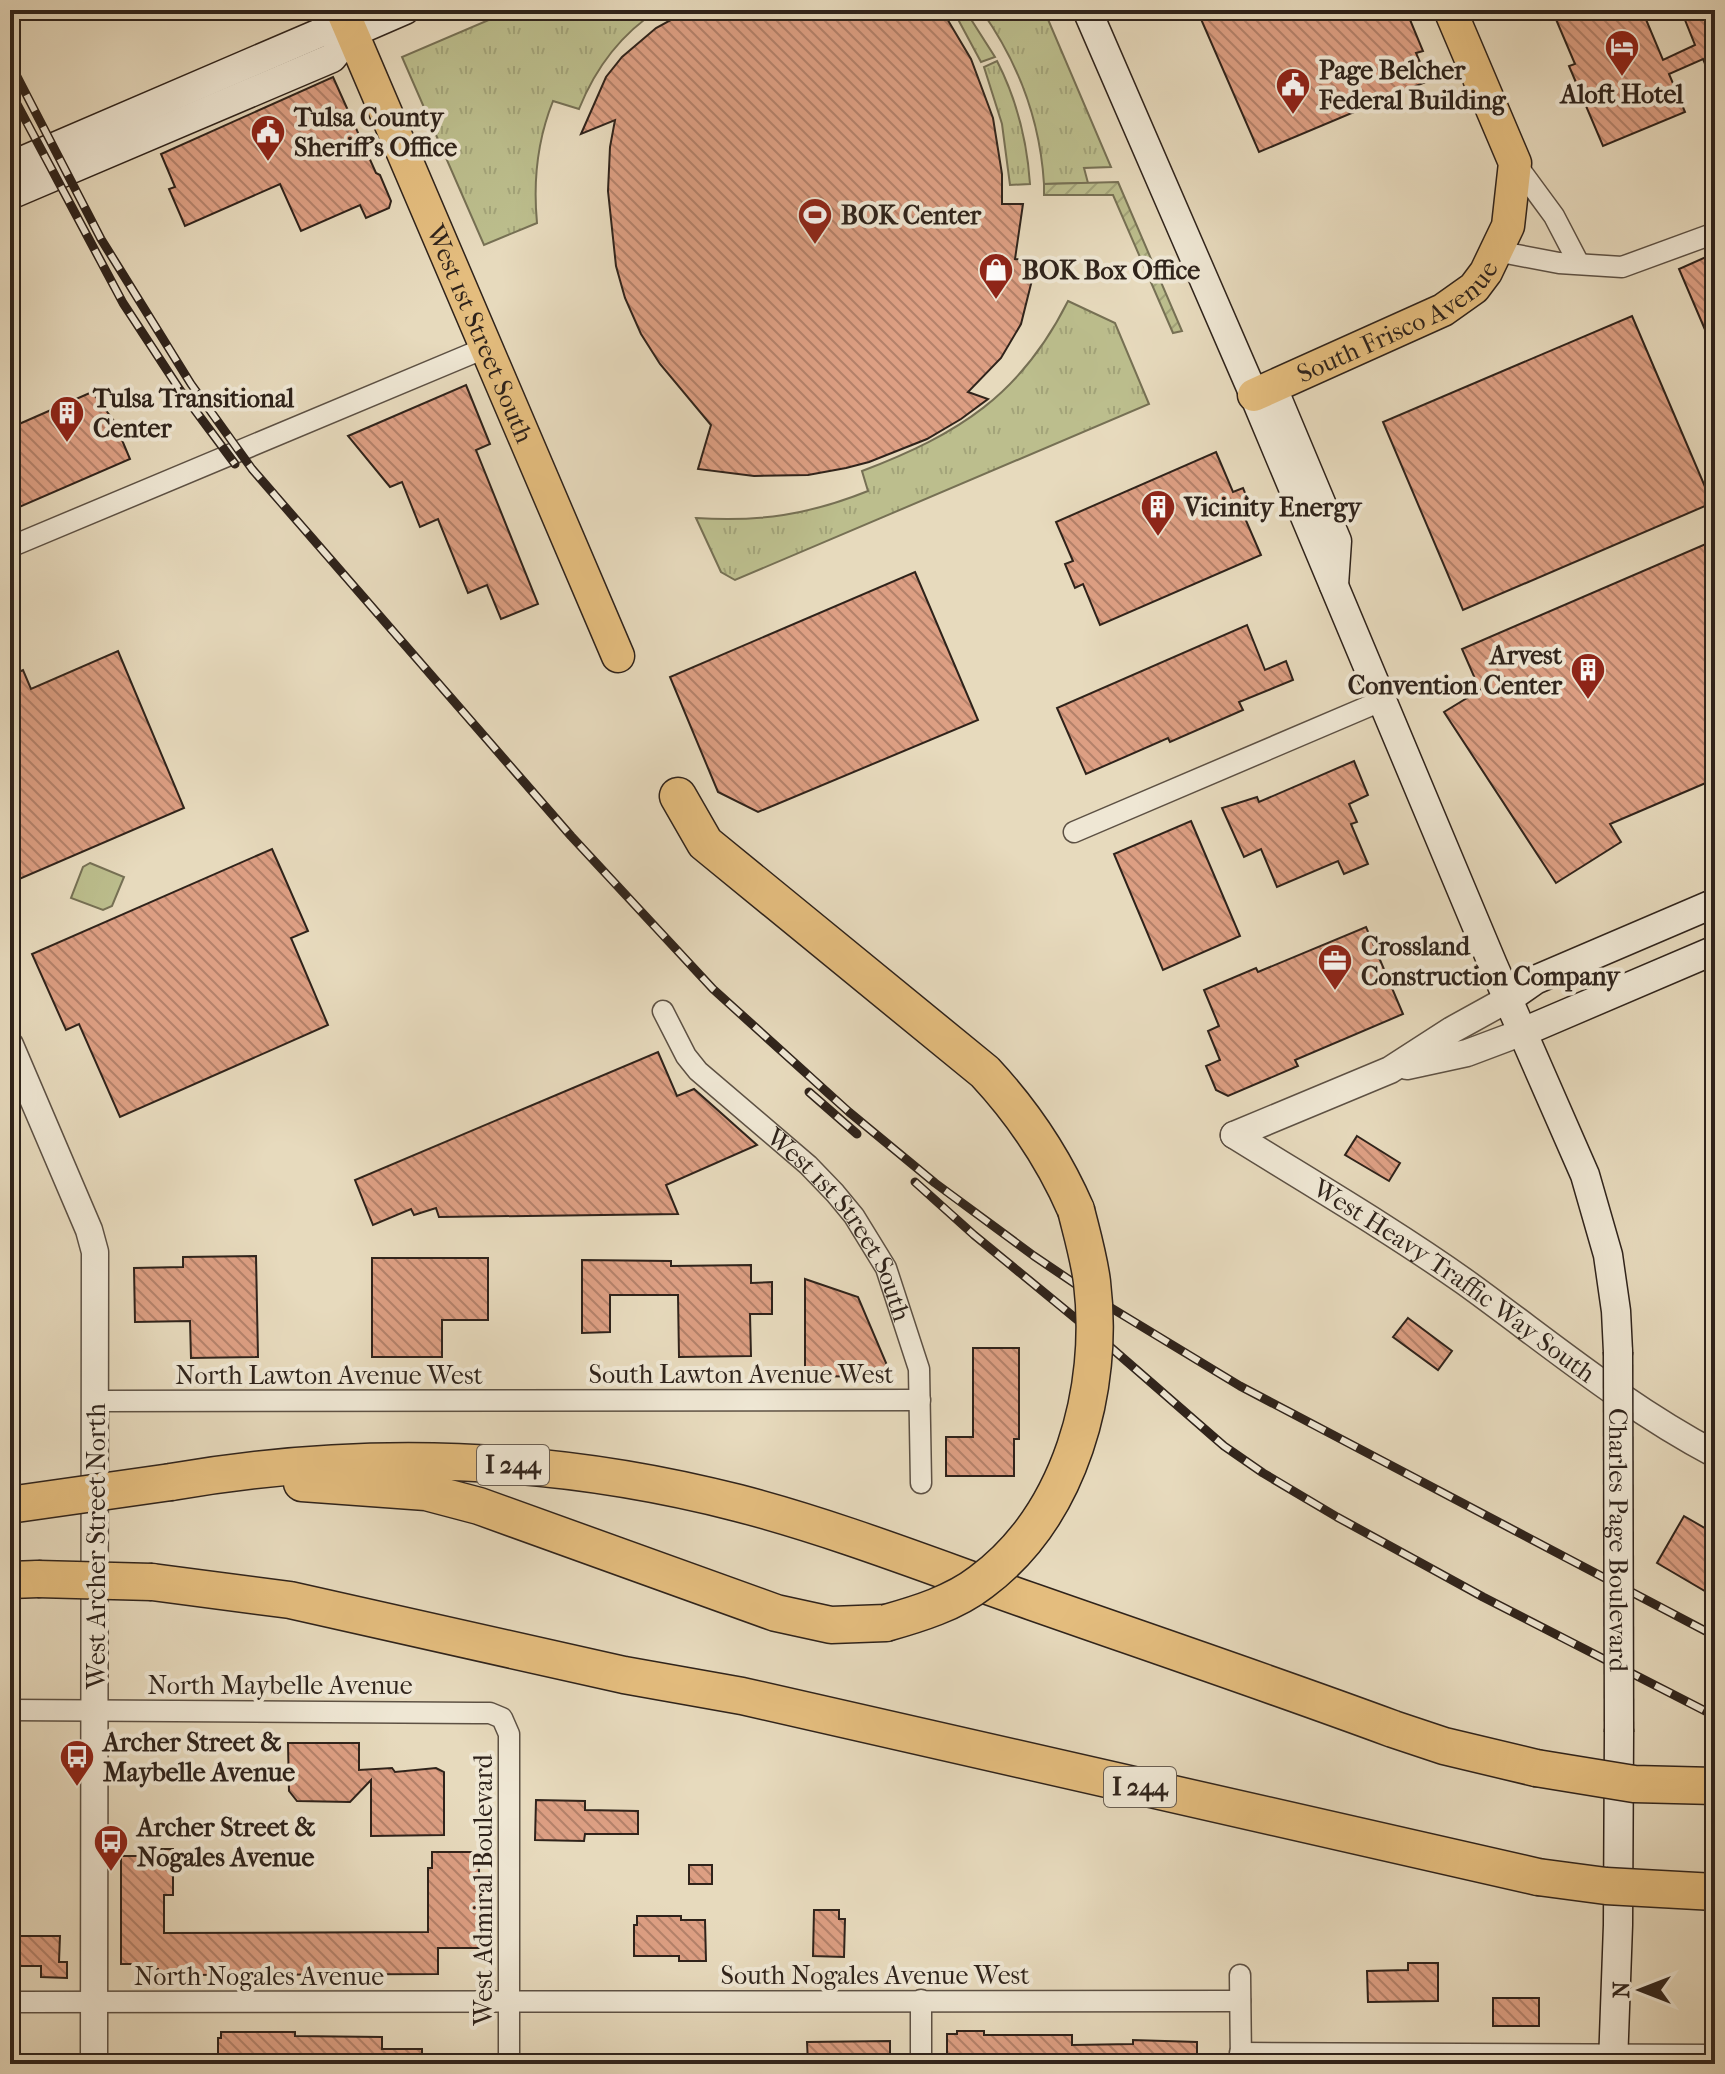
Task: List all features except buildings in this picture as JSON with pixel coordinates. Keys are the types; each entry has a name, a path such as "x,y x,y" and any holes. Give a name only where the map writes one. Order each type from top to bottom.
{"highway":[{"path":"208,1475 426,1492 479,1506 776,1613 831,1625 886,1623 944,1602 980,1583 1027,1537 1060,1483 1081,1425 1093,1364 1092,1281 1076,1210 1060,1172 1015,1104 985,1072 705,843 678,796"},
{"name":"I 244","path":"13,1504 283,1465 413,1459 563,1469 687,1491 813,1526 1444,1746 1536,1768 1634,1784 1715,1786"},
{"name":"I 244","path":"24,1580 152,1582 290,1600 624,1675 742,1696 1538,1877 1606,1886 1715,1892"}],"main road":[{"path":"10,195 238,83 322,32 347,22 405,10"},
{"name":"Charles Page Boulevard","path":"1087,10 1263,390 1334,590 1585,1175 1601,1223 1614,1294 1618,1352 1618,1925 1614,2060"},
{"path":"1450,10 1515,163 1508,226 1496,251"},
{"name":"West 1st Street South","path":"347,22 618,656"},
{"path":"10,166 238,83"},
{"name":"South Frisco Avenue","path":"1263,390 1443,310 1474,288 1496,251"},
{"path":"1508,999 1535,980 1715,903"},
{"path":"1523,1032 1715,950"}],"street":[{"path":"1515,163 1554,216 1578,262"},
{"name":"South Frisco Avenue","path":"1496,251 1559,263 1622,267 1715,233"},
{"path":"10,547 485,348"},
{"path":"1074,832 1381,701"},
{"path":"1390,1070 1508,999"},
{"name":"West 1st Street South","path":"663,1011 686,1056 698,1071 808,1165 854,1216 886,1268 919,1369 921,1483"},
{"path":"1390,1070 1467,1053 1523,1032"},
{"name":"West Archer Street North","path":"10,1045 89,1230 95,1252 94,2064"},
{"name":"West Heavy Traffic Way South","path":"1390,1070 1234,1135 1461,1279 1586,1374 1650,1418 1715,1454"},
{"name":"South Lawton Avenue West","path":"562,1401 920,1400"},
{"name":"North Lawton Avenue West","path":"96,1401 562,1401"},
{"name":"North Maybelle Avenue","path":"10,1710 490,1713 502,1718"},
{"name":"West Admiral Boulevard","path":"502,1718 509,1734 509,2064"},
{"path":"1240,1975 1240,2058 1614,2060 1715,2055"},
{"path":"921,2000 921,2064"},
{"name":"North Nogales Avenue","path":"10,2002 509,2001"},
{"name":"South Nogales Avenue West","path":"509,2001 1240,2001"}],"green space":[{"path":"512,10 658,10 621,41 593,80 579,109 553,101 543,131 538,161 537,223 484,245 402,57"},
{"path":"953,10 965,10 995,57 981,62"},
{"path":"981,10 1044,10 1111,167 1084,168 1088,183 1044,184 1038,137 1025,92 1006,50"},
{"path":"997,61 1020,121 1030,184 1010,185 1002,124 984,67"},
{"path":"1118,182 1182,331 1173,333 1113,195 1044,195 1044,184"},
{"path":"1068,301 1115,323 1149,404 735,580 721,572 696,518 741,519 784,515 825,506 868,491 862,471 957,426 1008,386 1050,334"},
{"path":"90,863 124,877 112,906 103,910 71,898 83,867"}],"railway":[{"path":"10,63 101,239 191,384 252,469 571,836 713,989 849,1112 935,1183 1108,1306 1240,1386 1715,1636"},
{"path":"10,91 123,303 180,390 235,464"},
{"path":"809,1092 857,1134"},
{"path":"915,1182 1224,1446 1263,1473 1483,1597 1715,1716"}],"place":[{"name":"Aloft Hotel","path":"1622,78"},
{"name":"Page Belcher Federal Building","path":"1293,116"},
{"name":"Tulsa County Sheriff's Office","path":"268,163"},
{"name":"BOK Center","path":"815,246"},
{"name":"BOK Box Office","path":"996,301"},
{"name":"Tulsa Transitional Center","path":"67,444"},
{"name":"Vicinity Energy","path":"1158,538"},
{"name":"Arvest Convention Center","path":"1588,701"},
{"name":"Crossland Construction Company","path":"1335,992"},
{"name":"Archer Street & Maybelle Avenue","path":"77,1788"},
{"name":"Archer Street & Nogales Avenue","path":"111,1873"}]}
